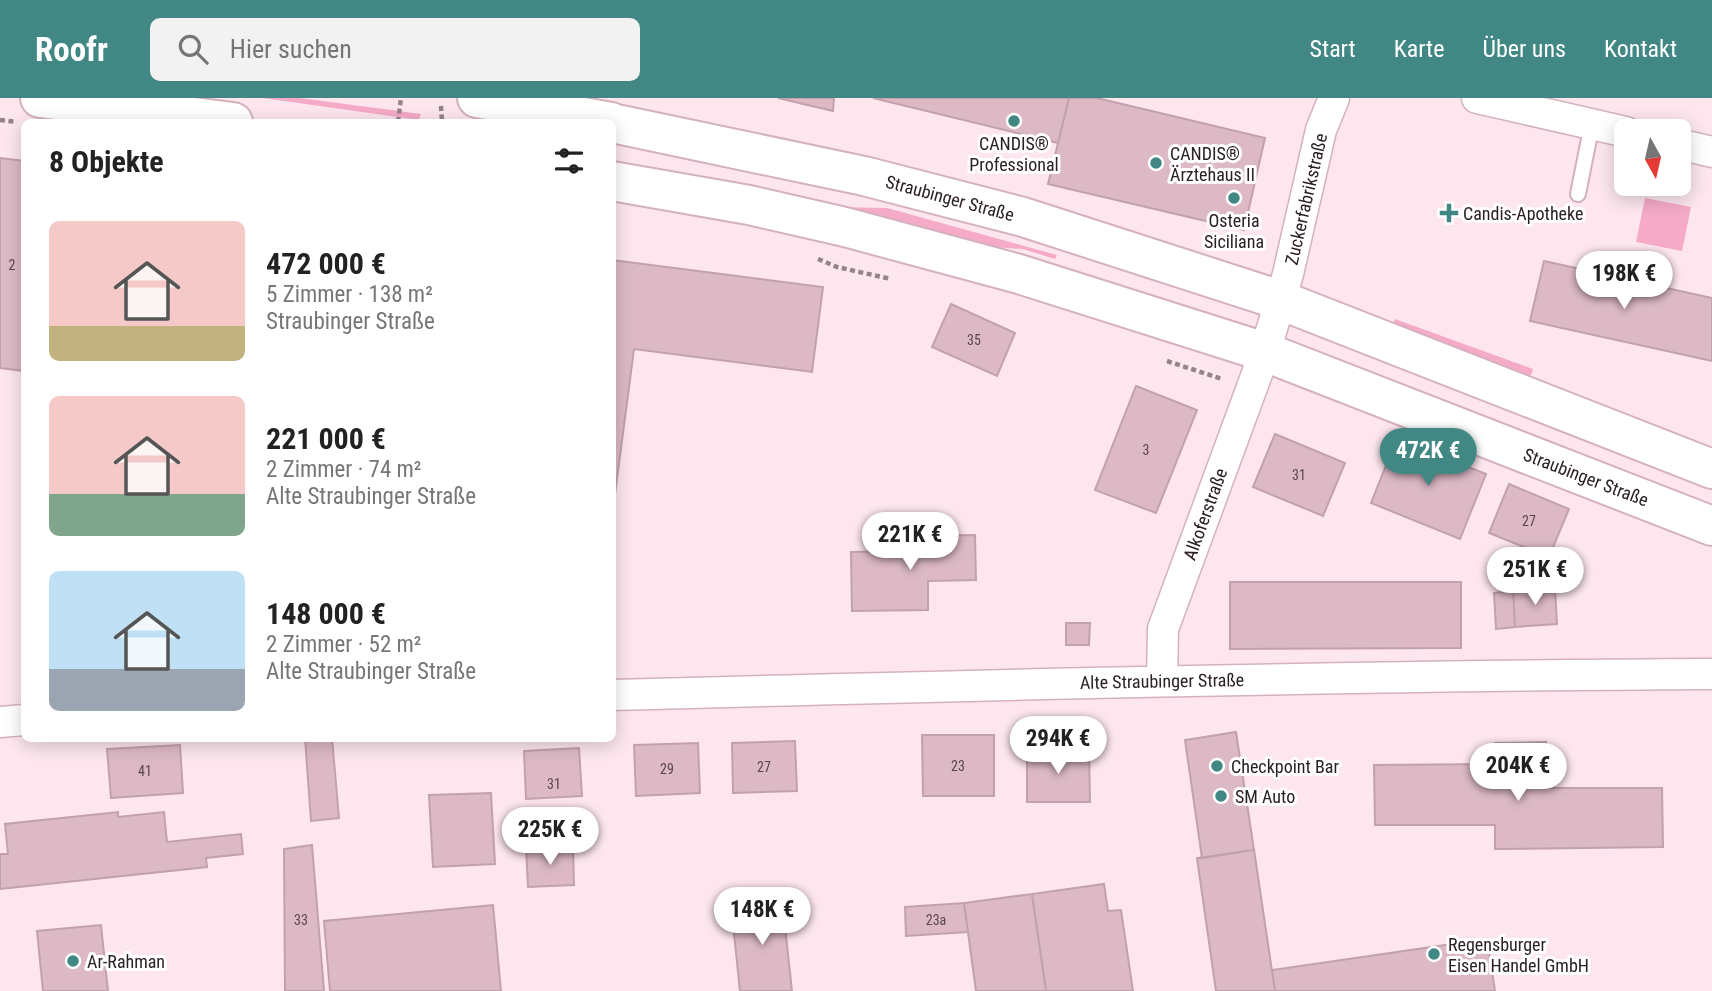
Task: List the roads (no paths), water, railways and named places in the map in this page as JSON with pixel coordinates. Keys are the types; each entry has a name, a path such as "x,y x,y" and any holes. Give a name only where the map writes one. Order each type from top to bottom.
{"main road":[{"path":"40,98 209,119"},
{"name":"Straubinger Straße","path":"502,106 586,119"},
{"name":"Straubinger Straße","path":"616,124 864,176 1023,218 1280,300 1712,469"},
{"name":"Straubinger Straße","path":"616,182 749,205 845,227 1019,274 1265,352 1712,526"}],"street":[{"name":"Zuckerfabrikstraße","path":"1280,300 1321,130 1334,98"},
{"path":"1477,98 1614,129"},
{"path":"1691,147 1712,152"},
{"path":"1265,352 1280,300"},
{"name":"Alkoferstraße","path":"1162,680 1163,629 1265,352"},
{"name":"Alte Straubinger Straße","path":"616,695 1162,680 1712,674"},
{"path":"0,722 21,720"}],"lane":[{"path":"1578,194 1592,124"}],"place":[{"name":"CANDIS® Professional","path":"1014,121"},
{"name":"CANDIS® Ärztehaus II","path":"1156,163"},
{"name":"Osteria Siciliana","path":"1234,198"},
{"name":"Candis-Apotheke","path":"1449,213"},
{"name":"Checkpoint Bar","path":"1217,766"},
{"name":"SM Auto","path":"1221,796"},
{"name":"Regensburger Eisen Handel GmbH","path":"1434,954"},
{"name":"Ar-Rahman","path":"73,961"}]}
